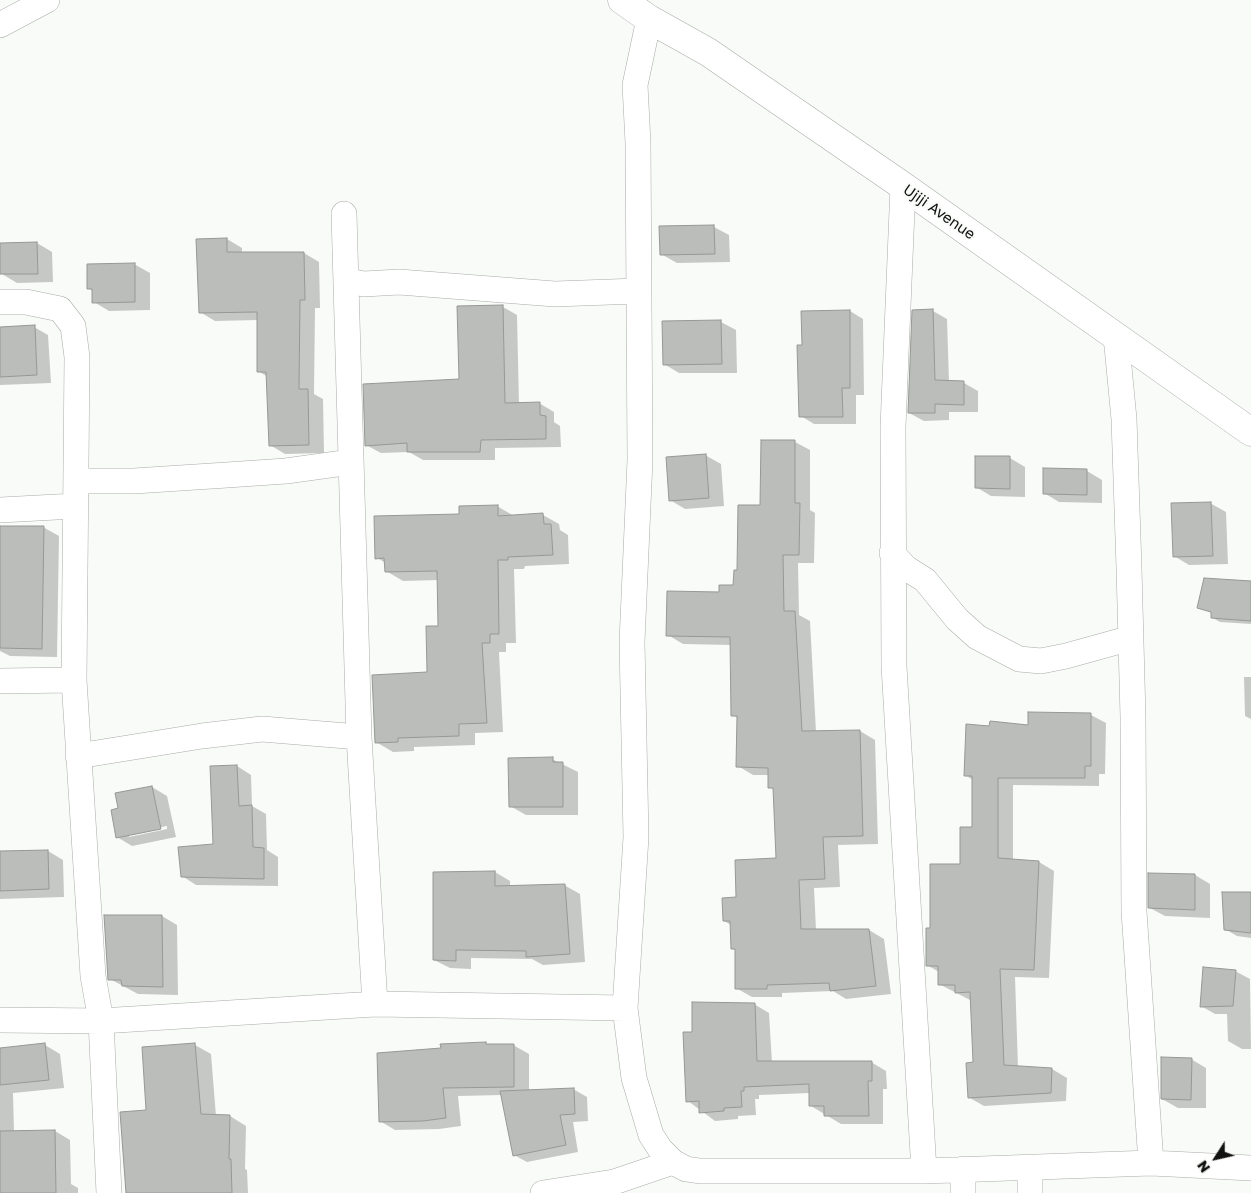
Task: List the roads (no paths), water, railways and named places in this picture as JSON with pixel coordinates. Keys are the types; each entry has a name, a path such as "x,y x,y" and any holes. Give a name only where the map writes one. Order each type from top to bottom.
{"main road":[{"name":"Ujiji Avenue","path":"622,0 649,19 708,52 903,186 1251,432"}],"street":[{"path":"0,25 48,0"},
{"path":"649,19 635,85 638,143 640,460 632,642 636,837 625,1008 634,1078 651,1135 660,1150 673,1162 686,1170 700,1171 924,1171 963,1181 1030,1167 1151,1163 1251,1168"},
{"path":"903,186 893,427 892,553 894,676 924,1171"},
{"path":"344,214 348,282 358,737 375,1004"},
{"path":"348,282 364,284 400,282 555,294 638,291"},
{"path":"0,302 26,302 60,309 73,326 78,357 78,481 75,506 74,680 93,976 101,1021 109,1193"},
{"path":"1116,336 1124,420 1131,638 1134,911 1142,1063 1151,1163"},
{"path":"78,481 134,481 237,475 286,471 351,462"},
{"path":"0,510 75,506"},
{"path":"892,553 906,568 924,580 957,619 977,637 1019,659 1041,661 1131,638"},
{"path":"0,681 74,680"},
{"path":"78,756 202,736 262,729 358,737"},
{"path":"0,1020 101,1021 375,1004 625,1008"},
{"path":"542,1193 614,1182 673,1162"},
{"path":"1030,1167 1030,1193"}]}
